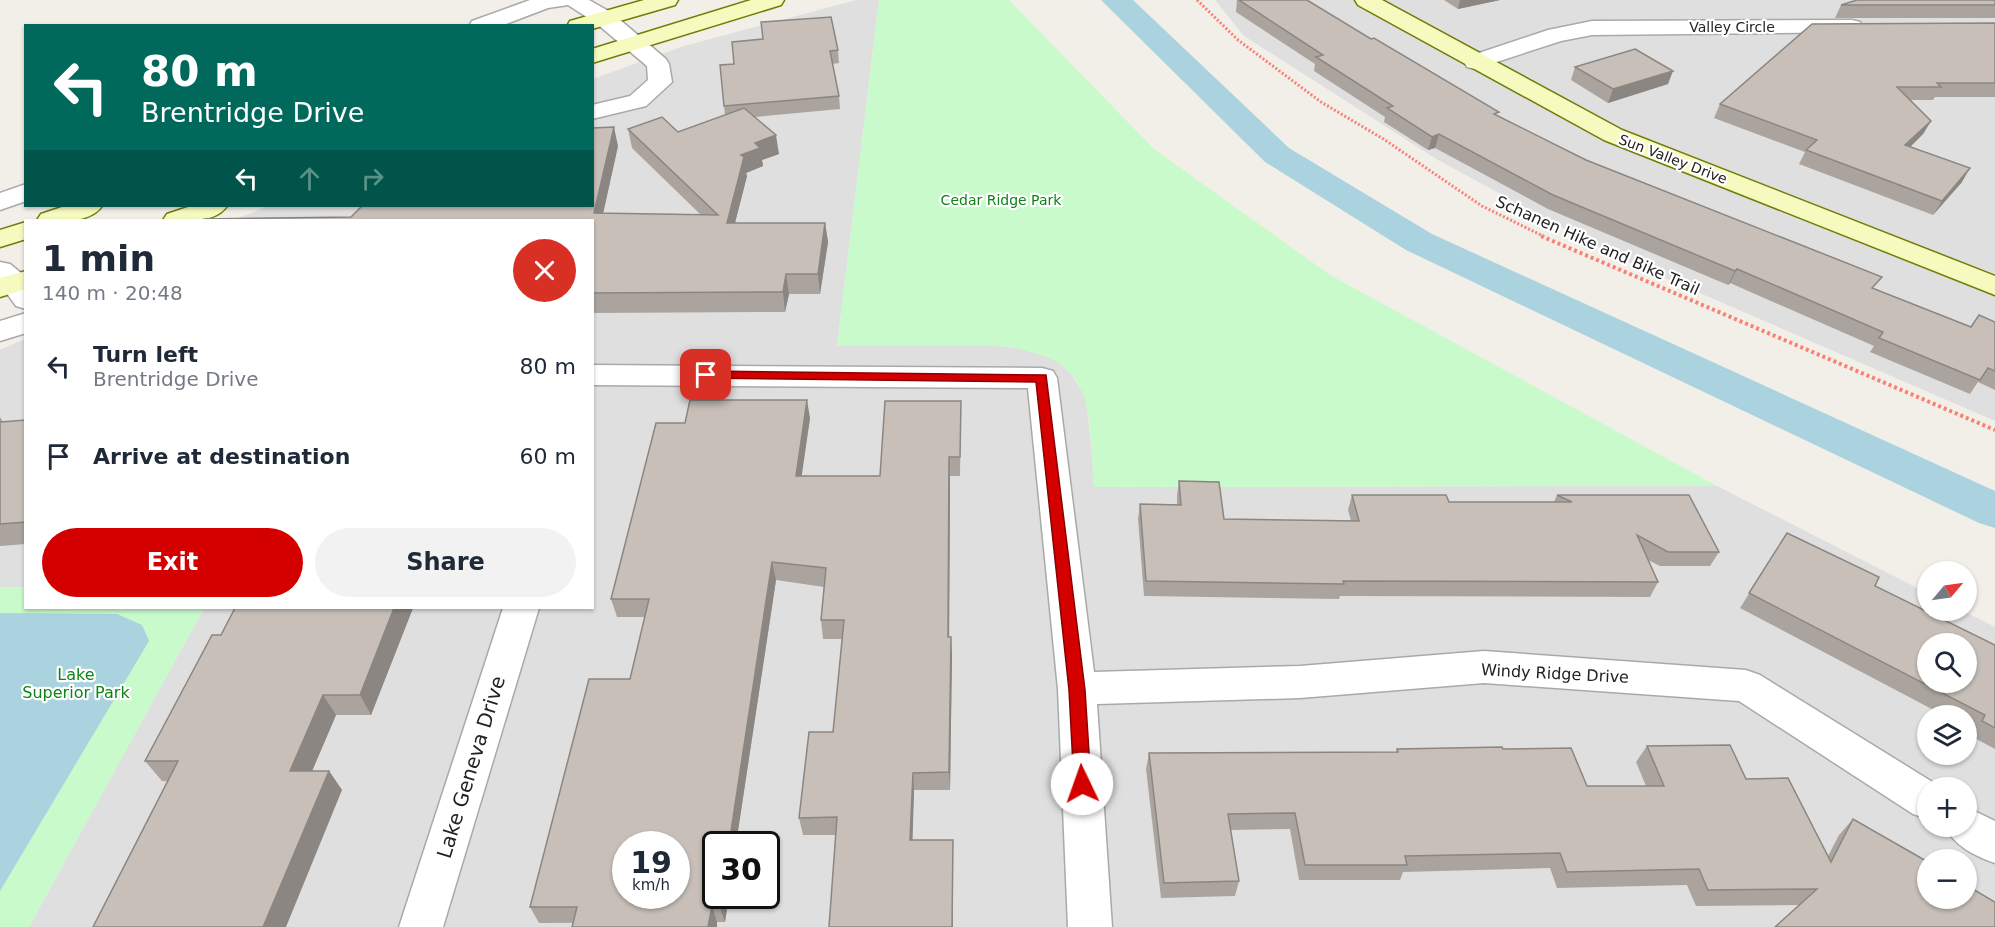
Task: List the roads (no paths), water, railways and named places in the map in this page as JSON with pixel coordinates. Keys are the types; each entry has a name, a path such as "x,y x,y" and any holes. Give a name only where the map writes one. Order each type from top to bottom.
{"street":[{"path":"485,24 544,2 563,0"},
{"path":"574,0 604,18 658,64 660,82 638,101 594,112"},
{"path":"584,24 667,0"},
{"path":"594,55 773,0"},
{"name":"Sun Valley Drive","path":"1366,0 1475,62 1613,135 1995,286"},
{"name":"Valley Circle","path":"1475,62 1556,35 1592,28 1876,27"},
{"path":"0,202 24,193"},
{"path":"53,219 86,207"},
{"path":"179,219 211,207"},
{"path":"0,239 24,231"},
{"path":"0,332 24,323"},
{"path":"594,376 1042,378 1077,690 1090,927"},
{"name":"Lake Geneva Drive","path":"421,927 521,609"},
{"name":"Windy Ridge Drive","path":"1077,690 1300,682 1484,667 1746,686 1917,794"},
{"path":"1977,833 1995,844"}],"water":[{"path":"0,613 117,614 142,625 149,641 0,891"}],"waterway":[{"path":"1116,0 1277,155 1419,242 1995,511"}],"park label":[{"name":"Cedar Ridge Park","path":"1001,200"},
{"name":"Lake Superior Park","path":"76,683"}]}
